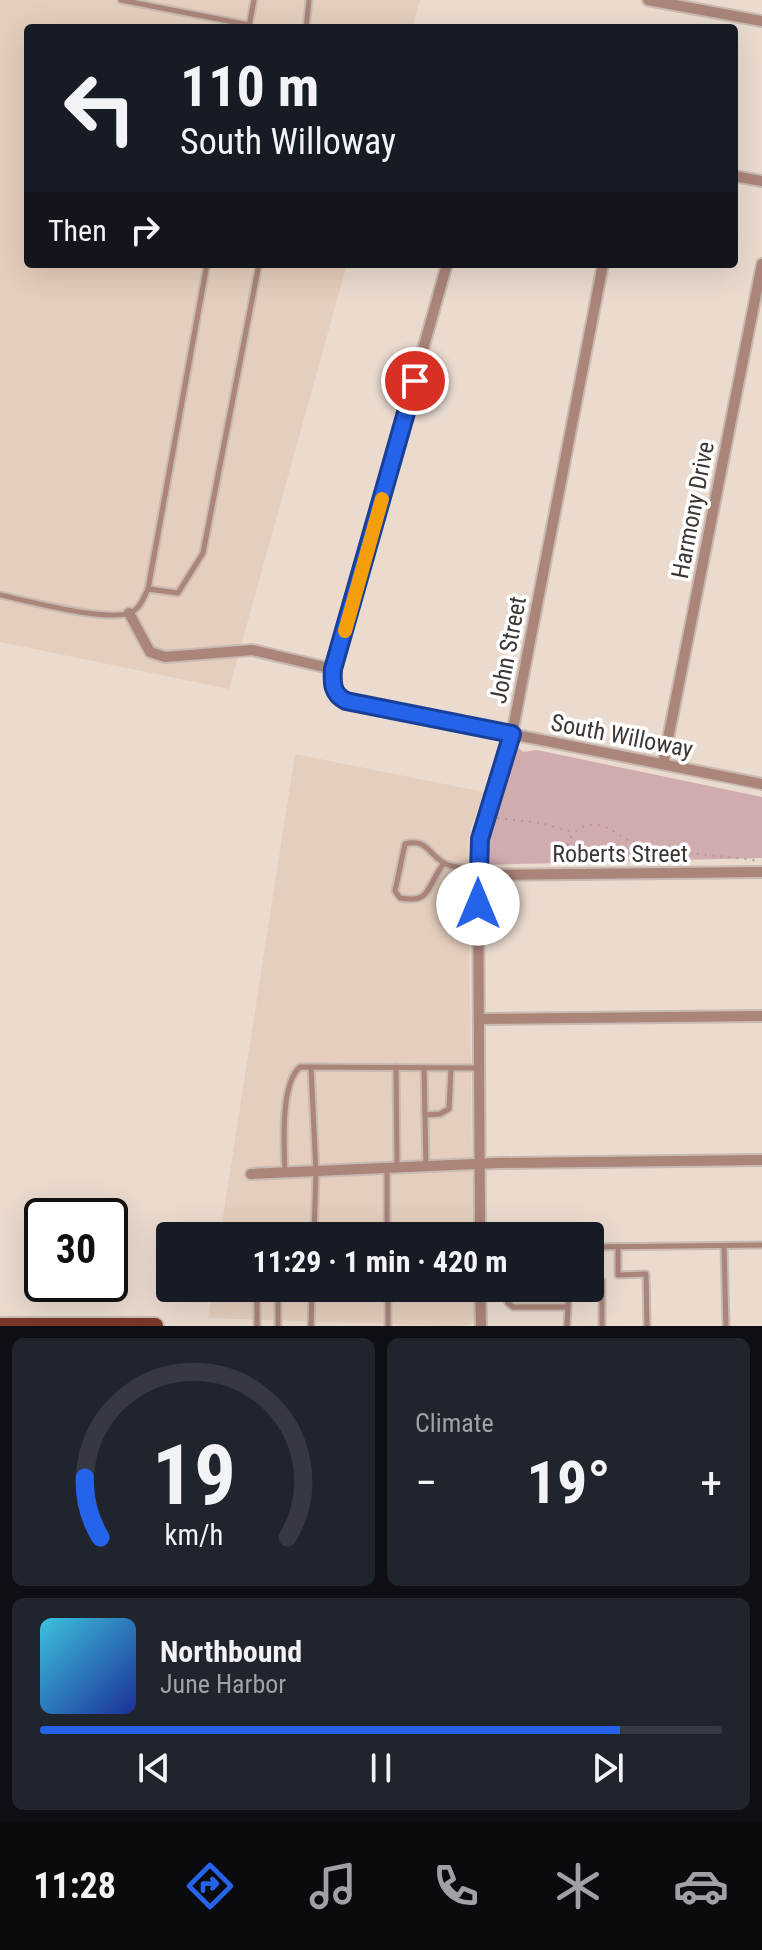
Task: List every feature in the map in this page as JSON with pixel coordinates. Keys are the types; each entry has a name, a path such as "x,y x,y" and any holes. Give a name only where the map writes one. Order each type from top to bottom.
{"main road":[{"path":"0,1326 155,1326"}],"street":[{"path":"648,0 762,21"},
{"path":"738,177 762,181"},
{"name":"Harmony Drive","path":"663,764 762,264"},
{"path":"129,613 150,652 165,657 252,650 333,669 446,268"},
{"name":"John Street","path":"480,1222 478,873 484,820 512,734 602,268"},
{"name":"South Willoway","path":"333,669 332,683 336,693 346,701 762,784"},
{"name":"Roberts Street","path":"478,873 762,872"},
{"path":"479,1019 762,1016"},
{"path":"251,1174 480,1164 762,1160"},
{"path":"480,1302 481,1326"}],"lane":[{"path":"121,0 239,24"},
{"path":"249,24 254,0"},
{"path":"306,24 309,0"},
{"path":"0,595 95,615 121,617 135,611 148,589 206,268"},
{"path":"148,589 178,593 203,553 258,268"},
{"path":"444,863 423,898 417,901 400,898 395,891 405,844 414,842 427,845 444,863 478,873"},
{"path":"285,1173 283,1127 294,1074 300,1067 479,1068"},
{"path":"311,1067 316,1172 314,1222"},
{"path":"388,1222 396,1067"},
{"path":"424,1068 426,1168"},
{"path":"425,1115 440,1114 449,1109 451,1069"},
{"path":"604,1247 762,1245"},
{"path":"724,1246 726,1326"},
{"path":"618,1247 618,1275 646,1274 647,1326"},
{"path":"257,1326 257,1291 278,1291 278,1326"},
{"path":"311,1326 312,1302"},
{"path":"388,1302 388,1326"},
{"path":"508,1302 513,1307 567,1307"},
{"path":"567,1326 568,1302"},
{"path":"602,1302 602,1326"}],"path":[{"path":"497,818 541,823 574,832"},
{"path":"565,875 566,847 574,832 598,825 610,828 625,840 660,849 762,861"}],"shaded area":[{"path":"0,0 420,0 413,24 24,24 24,268 346,268 229,689 0,642"},
{"path":"516,746 523,752 537,750 762,797 762,858 481,865 487,819"},
{"path":"295,754 484,792 468,845 473,1222 222,1222"},
{"path":"211,1302 474,1302 475,1316 469,1325 450,1326 208,1318"}],"slow traffic":[{"path":"345,631 382,499"}],"route":[{"path":"415,381 333,669 332,683 339,698 346,701 512,734 480,839 478,904"}]}
